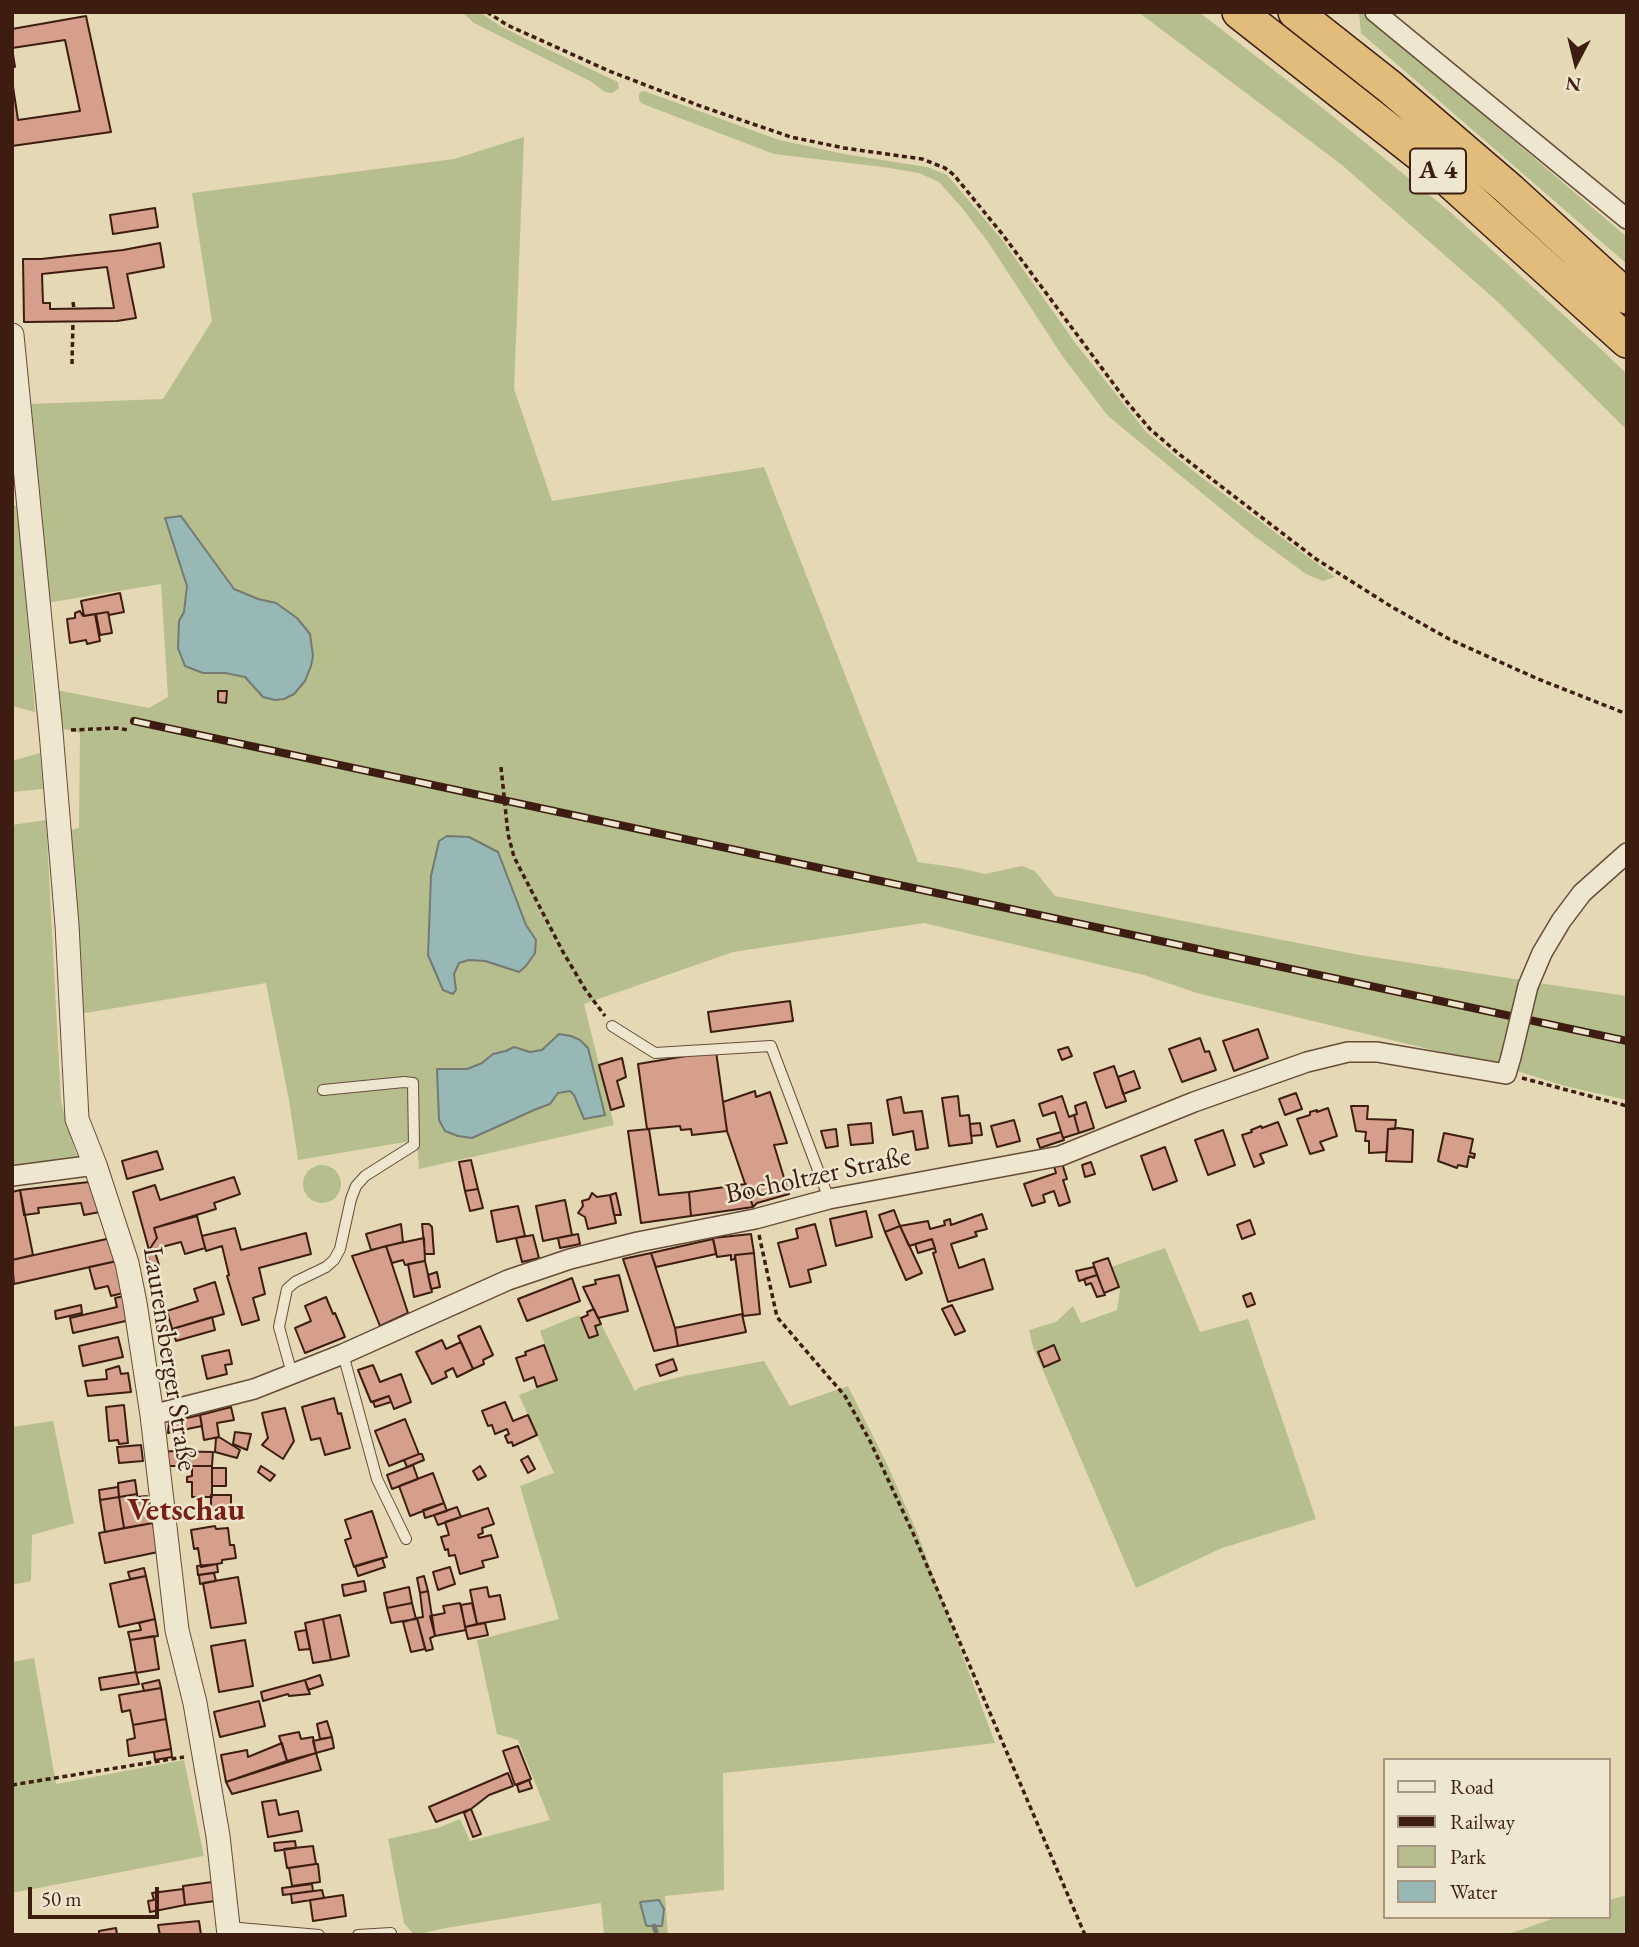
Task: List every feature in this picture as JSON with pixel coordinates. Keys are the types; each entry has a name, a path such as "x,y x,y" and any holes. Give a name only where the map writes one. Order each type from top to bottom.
{"highway":[{"name":"A 4","path":"1239,12 1422,156 1627,341"},
{"name":"A 4","path":"1295,12 1390,87 1510,190 1627,297"}],"street":[{"path":"1376,12 1627,219"},
{"name":"Laurensberger Straße","path":"12,335 51,732 67,925 77,1119 127,1263 152,1415 177,1630 195,1703 218,1836 228,1931"},
{"path":"1509,1065 1528,986 1542,953 1582,893 1627,853"},
{"name":"Bocholtzer Straße","path":"152,1415 254,1389 343,1354 508,1280 569,1259 755,1219 830,1199 1060,1156 1194,1102 1307,1062 1348,1052 1377,1052 1509,1065"},
{"path":"12,1176 95,1166"}],"lane":[{"path":"612,1026 655,1053 771,1046 830,1199"},
{"path":"292,1374 279,1327 287,1289 334,1260 340,1249 351,1199 356,1186 365,1175 414,1145 413,1083 323,1090"},
{"path":"343,1354 377,1479 406,1539"},
{"path":"228,1931 319,1935"},
{"path":"358,1935 391,1933"}],"path":[{"path":"487,12 507,25 609,71 791,137 922,159 945,168 954,175 1003,235 1127,402 1150,429 1179,454 1316,558 1392,607 1460,644 1538,679 1627,714"},
{"path":"74,302 74,309"},
{"path":"72,364 73,321"},
{"path":"51,732 117,728 128,730"},
{"path":"501,767 508,834 514,858 563,952 612,1026"},
{"path":"1509,1065 1627,1106"},
{"path":"755,1219 777,1317 845,1396 870,1441 913,1533 1085,1935"},
{"path":"12,1785 184,1758"}],"green space":[{"path":"462,12 480,12 500,26 618,82 619,88 612,93 605,92 592,82 474,23"},
{"path":"1138,12 1199,12 1449,211 1627,374 1627,430 1498,302 1342,165"},
{"path":"1359,12 1627,237 1627,264 1361,33"},
{"path":"644,91 779,140 844,154 927,167 947,175 1003,241 1076,344 1147,433 1197,474 1335,577 1323,581 1306,574 1253,535 1108,416 1063,357 988,242 939,182 919,173 774,154 643,104 639,95"},
{"path":"524,137 514,389 552,501 764,467 918,862 985,874 1022,866 1035,871 1055,896 1360,955 1528,981 1507,1068 1197,993 1144,975 924,923 733,952 584,1004 614,1125 419,1169 417,1140 298,1160 266,983 79,1014 71,830 79,828 80,733 60,728 56,690 149,708 168,697 161,584 46,603 30,404 163,399 212,321 192,193 454,159","holes":["181,516 234,589 276,603 310,634 313,656 311,666 263,697 245,677 203,673 179,621 184,612 187,586 165,519"]},
{"path":"12,506 18,506 35,712 12,706"},
{"path":"40,753 43,789 12,792 12,761"},
{"path":"46,820 61,1101 77,1156 12,1169 12,825"},
{"path":"1538,983 1627,996 1627,1100 1565,1086 1517,1071"},
{"path":"322,1165 335,1171 341,1184 335,1197 322,1203 309,1197 303,1184 309,1171"},
{"path":"1165,1248 1200,1332 1248,1319 1316,1519 1222,1548 1136,1588 1033,1347 1029,1330 1056,1322 1073,1306 1081,1323 1117,1310 1120,1290 1111,1267"},
{"path":"579,1315 590,1338 598,1335 595,1326 601,1324 635,1391 640,1387 684,1376 764,1361 790,1406 848,1386 917,1532 995,1743 723,1773 724,1890 665,1896 668,1935 604,1935 601,1903 414,1935 404,1923 388,1839 438,1828 460,1819 470,1841 550,1820 518,1740 497,1734 477,1640 559,1619 520,1486 554,1473 519,1395 557,1380 540,1331"},
{"path":"53,1421 74,1523 32,1535 31,1581 12,1585 12,1427"},
{"path":"34,1658 56,1784 184,1760 204,1856 12,1893 12,1662"},
{"path":"1627,1895 1627,1935 1506,1935 1552,1919 1611,1919 1611,1899"}],"water":[{"path":"181,516 234,589 276,603 297,618 310,634 313,656 311,666 305,681 294,694 275,700 263,697 245,677 203,673 185,666 178,648 179,621 184,612 187,586 165,518"},
{"path":"447,836 469,837 498,852 526,925 536,940 535,953 519,972 485,961 469,960 459,963 454,974 456,990 453,994 443,990 428,955 431,876 439,841"},
{"path":"559,1034 580,1040 588,1048 605,1115 584,1119 570,1091 558,1093 550,1104 472,1138 445,1131 439,1120 437,1069 467,1069 482,1063 493,1054 514,1047 530,1052 542,1050"},
{"path":"659,1900 664,1909 662,1926 648,1926 640,1902"}],"building":[{"path":"86,16 111,132 12,146 12,80 18,120 80,111 65,40 12,48 12,29"},
{"path":"155,208 158,227 113,234 110,215"},
{"path":"160,243 164,267 127,274 136,318 117,321 24,322 23,259 123,250","holes":["107,267 114,308 50,309 50,303 43,303 42,274"]},
{"path":"120,593 124,612 84,616 81,601"},
{"path":"80,611 83,616 95,614 100,641 87,644 86,640 70,643 67,619 75,618 75,613"},
{"path":"108,612 112,633 100,635 96,614"},
{"path":"218,691 227,691 226,703 218,702"},
{"path":"790,1001 793,1021 711,1032 708,1012"},
{"path":"1258,1029 1268,1058 1234,1071 1223,1041"},
{"path":"1200,1038 1205,1052 1209,1051 1216,1070 1182,1082 1169,1049"},
{"path":"1068,1047 1072,1056 1062,1060 1058,1050"},
{"path":"716,1051 727,1131 692,1135 691,1129 681,1130 680,1126 647,1129 638,1064"},
{"path":"622,1058 626,1077 617,1081 624,1106 611,1110 599,1065"},
{"path":"1114,1066 1126,1101 1106,1108 1094,1073"},
{"path":"1134,1071 1140,1088 1123,1094 1118,1077"},
{"path":"755,1091 756,1097 770,1092 787,1143 774,1145 789,1194 757,1203 753,1207 727,1131 723,1102"},
{"path":"1296,1093 1302,1109 1285,1115 1279,1099"},
{"path":"958,1096 960,1116 969,1115 972,1143 949,1146 942,1098"},
{"path":"1062,1096 1069,1117 1074,1115 1079,1133 1063,1138 1055,1112 1043,1116 1039,1104"},
{"path":"901,1097 904,1113 922,1111 928,1148 916,1150 913,1131 893,1135 887,1100"},
{"path":"1086,1102 1094,1128 1079,1133 1074,1115 1077,1114 1075,1106"},
{"path":"1351,1106 1368,1106 1367,1119 1396,1120 1395,1129 1388,1129 1387,1152 1369,1153 1369,1141 1365,1141 1366,1132 1356,1131"},
{"path":"1328,1108 1337,1136 1320,1142 1324,1150 1310,1154 1297,1119 1310,1115 1310,1112"},
{"path":"1014,1120 1020,1141 997,1147 991,1126"},
{"path":"1278,1122 1287,1145 1260,1154 1264,1163 1254,1167 1242,1135"},
{"path":"871,1123 873,1143 851,1145 848,1125"},
{"path":"980,1123 982,1135 971,1136 970,1124"},
{"path":"649,1129 659,1195 689,1192 691,1216 641,1223 628,1131"},
{"path":"836,1129 838,1146 826,1148 821,1131"},
{"path":"1388,1129 1413,1130 1412,1162 1386,1161"},
{"path":"1223,1130 1235,1165 1208,1175 1195,1140"},
{"path":"1061,1132 1064,1140 1040,1148 1037,1139"},
{"path":"1444,1133 1473,1139 1470,1153 1475,1154 1474,1158 1469,1156 1467,1167 1458,1165 1457,1168 1438,1161"},
{"path":"1165,1147 1177,1181 1153,1190 1141,1156"},
{"path":"157,1151 163,1169 127,1179 122,1161"},
{"path":"471,1160 478,1189 465,1191 459,1162"},
{"path":"1091,1162 1095,1174 1085,1177 1082,1165"},
{"path":"1062,1163 1067,1179 1063,1180 1070,1202 1059,1206 1054,1191 1043,1195 1045,1202 1032,1206 1024,1184 1056,1173 1054,1166"},
{"path":"234,1177 240,1194 214,1203 216,1209 154,1228 157,1238 149,1250 133,1192 155,1185 160,1200"},
{"path":"89,1182 100,1212 84,1215 81,1203 38,1208 39,1213 24,1215 20,1190"},
{"path":"746,1184 753,1207 691,1216 689,1192"},
{"path":"478,1189 483,1208 470,1211 465,1191"},
{"path":"20,1190 33,1255 12,1260 12,1192"},
{"path":"592,1193 597,1197 610,1195 616,1223 588,1229 585,1217 578,1213 583,1206 582,1201 589,1199"},
{"path":"616,1193 621,1215 614,1215 610,1195"},
{"path":"565,1200 572,1235 543,1241 536,1206"},
{"path":"518,1206 525,1236 497,1242 491,1211"},
{"path":"894,1210 900,1226 885,1232 879,1215"},
{"path":"866,1211 872,1237 836,1246 830,1219"},
{"path":"982,1214 987,1229 975,1232 977,1236 951,1244 959,1268 984,1259 993,1289 948,1302 933,1253 936,1252 932,1239 909,1246 900,1226 928,1221 930,1229 945,1225 944,1221 950,1219 951,1225"},
{"path":"197,1216 205,1248 185,1254 181,1242 154,1249 159,1265 151,1267 146,1251 157,1238 154,1228"},
{"path":"1250,1220 1255,1234 1242,1239 1237,1225"},
{"path":"401,1224 403,1242 371,1250 366,1234"},
{"path":"422,1224 432,1227 434,1254 425,1254"},
{"path":"815,1224 826,1265 808,1270 811,1282 790,1287 778,1243 798,1238 796,1229"},
{"path":"900,1226 922,1273 906,1280 885,1232"},
{"path":"235,1228 241,1250 306,1233 311,1254 259,1268 265,1294 253,1298 259,1320 242,1325 227,1276 229,1275 222,1246 206,1251 202,1236"},
{"path":"578,1234 580,1244 560,1248 558,1238"},
{"path":"751,1234 754,1253 735,1255 735,1259 731,1260 731,1255 717,1257 713,1238"},
{"path":"533,1235 539,1258 522,1262 516,1238"},
{"path":"111,1238 117,1261 14,1284 12,1260"},
{"path":"424,1238 425,1261 405,1265 403,1260 392,1263 386,1246"},
{"path":"713,1239 716,1254 656,1267 651,1253"},
{"path":"932,1239 935,1248 918,1253 915,1244"},
{"path":"386,1246 408,1313 380,1326 352,1256"},
{"path":"651,1253 675,1328 678,1346 654,1351 623,1259"},
{"path":"754,1253 760,1314 743,1316 735,1255"},
{"path":"1108,1258 1119,1287 1104,1293 1093,1263"},
{"path":"117,1261 123,1293 111,1296 108,1286 95,1289 89,1267"},
{"path":"425,1261 432,1292 414,1297 408,1264"},
{"path":"1094,1267 1097,1275 1079,1281 1076,1271"},
{"path":"437,1272 440,1287 431,1289 428,1275"},
{"path":"619,1275 628,1311 598,1318 583,1287 596,1284 595,1280"},
{"path":"1097,1275 1105,1295 1097,1297 1091,1283 1086,1285 1084,1279"},
{"path":"572,1278 580,1301 527,1321 518,1299"},
{"path":"215,1282 224,1314 172,1329 167,1311 198,1301 194,1289"},
{"path":"1251,1293 1255,1304 1247,1307 1243,1296"},
{"path":"124,1296 130,1320 73,1333 70,1318 117,1307 115,1298"},
{"path":"326,1297 345,1337 305,1353 295,1328 311,1321 305,1306"},
{"path":"81,1305 82,1313 56,1319 55,1311"},
{"path":"952,1305 965,1331 955,1335 942,1309"},
{"path":"594,1309 601,1324 595,1326 598,1335 589,1338 581,1318"},
{"path":"742,1314 746,1332 678,1346 675,1328"},
{"path":"212,1317 215,1330 176,1341 172,1329"},
{"path":"480,1326 493,1355 483,1360 484,1364 473,1369 458,1336"},
{"path":"118,1337 123,1357 83,1366 79,1346"},
{"path":"442,1340 446,1349 461,1342 473,1369 457,1377 453,1368 445,1372 447,1377 432,1384 416,1352"},
{"path":"544,1345 557,1380 537,1387 534,1377 524,1381 516,1358"},
{"path":"1054,1345 1060,1360 1044,1367 1038,1352"},
{"path":"229,1350 232,1364 225,1365 227,1374 207,1379 202,1356"},
{"path":"673,1359 677,1370 660,1376 656,1365"},
{"path":"373,1365 380,1382 401,1374 411,1402 394,1409 389,1396 371,1402 358,1370"},
{"path":"119,1366 121,1374 128,1373 131,1392 88,1396 85,1381 107,1379 106,1370"},
{"path":"389,1396 391,1402 375,1407 373,1402"},
{"path":"334,1398 350,1448 325,1455 320,1438 311,1440 302,1407"},
{"path":"505,1402 513,1421 528,1415 537,1435 513,1446 505,1436 509,1434 507,1429 495,1434 492,1425 488,1426 482,1411"},
{"path":"124,1405 128,1443 119,1444 118,1440 109,1441 106,1407"},
{"path":"231,1407 234,1420 217,1423 219,1437 204,1440 200,1415"},
{"path":"285,1408 294,1441 283,1459 262,1445 268,1438 262,1413"},
{"path":"200,1415 202,1426 168,1433 169,1422"},
{"path":"405,1419 419,1454 389,1466 375,1431"},
{"path":"235,1432 251,1434 247,1450 233,1444"},
{"path":"219,1437 240,1450 237,1458 215,1452 216,1438"},
{"path":"141,1445 143,1461 119,1463 117,1447"},
{"path":"166,1451 213,1452 212,1466 168,1466"},
{"path":"422,1454 424,1460 407,1467 404,1460"},
{"path":"528,1456 535,1469 528,1473 521,1460"},
{"path":"413,1465 418,1479 392,1489 387,1475"},
{"path":"188,1466 212,1466 212,1497 192,1497 192,1482 187,1482 187,1477 192,1476 192,1469 187,1469"},
{"path":"261,1466 275,1475 270,1481 258,1472"},
{"path":"480,1466 486,1476 478,1480 473,1471"},
{"path":"212,1468 226,1468 226,1486 212,1486"},
{"path":"433,1473 444,1503 410,1516 399,1486"},
{"path":"135,1480 137,1494 119,1497 118,1483"},
{"path":"118,1487 119,1497 100,1500 99,1490"},
{"path":"137,1494 139,1510 150,1509 153,1523 124,1528 119,1497"},
{"path":"211,1495 231,1495 231,1517 211,1517"},
{"path":"147,1496 150,1509 139,1510 137,1497"},
{"path":"119,1497 124,1528 105,1532 100,1500"},
{"path":"444,1503 447,1511 425,1518 423,1510"},
{"path":"457,1507 461,1517 438,1525 434,1515"},
{"path":"488,1508 494,1524 482,1528 483,1533 478,1535 479,1538 491,1535 498,1557 482,1561 484,1567 460,1574 455,1555 449,1556 441,1537 449,1535 445,1522"},
{"path":"372,1511 387,1557 354,1567 345,1540 351,1538 345,1520"},
{"path":"153,1523 158,1552 105,1563 99,1533"},
{"path":"215,1526 216,1529 228,1528 230,1545 234,1545 236,1558 201,1567 191,1530"},
{"path":"382,1558 385,1567 358,1576 355,1566"},
{"path":"217,1564 218,1572 198,1575 197,1566"},
{"path":"450,1567 455,1584 438,1590 433,1572"},
{"path":"144,1568 146,1576 130,1579 128,1572"},
{"path":"214,1573 216,1581 200,1584 199,1575"},
{"path":"146,1576 155,1619 119,1627 110,1584"},
{"path":"424,1576 428,1591 420,1593 417,1578"},
{"path":"238,1577 246,1623 211,1628 203,1583"},
{"path":"364,1581 366,1591 344,1596 342,1585"},
{"path":"409,1587 412,1603 387,1608 384,1593"},
{"path":"487,1587 489,1597 500,1595 505,1619 477,1624 470,1590"},
{"path":"428,1591 435,1636 430,1638 433,1649 426,1651 417,1618 423,1617 420,1593"},
{"path":"412,1603 416,1619 391,1623 387,1608"},
{"path":"460,1603 466,1630 435,1636 430,1616 445,1613 443,1606"},
{"path":"472,1603 477,1624 465,1627 461,1605"},
{"path":"340,1615 349,1656 331,1660 323,1619"},
{"path":"417,1618 425,1649 411,1652 403,1622"},
{"path":"155,1619 158,1636 130,1640 128,1632 141,1630 139,1623"},
{"path":"323,1619 331,1660 313,1663 305,1623"},
{"path":"485,1623 488,1635 468,1639 465,1627"},
{"path":"306,1630 310,1649 299,1650 295,1632"},
{"path":"154,1636 159,1669 136,1673 130,1640"},
{"path":"245,1640 253,1686 219,1692 211,1646"},
{"path":"136,1672 139,1684 101,1690 99,1678"},
{"path":"320,1675 323,1685 308,1690 305,1680"},
{"path":"159,1680 161,1688 144,1691 142,1684"},
{"path":"305,1680 310,1694 288,1694 263,1701 261,1692"},
{"path":"161,1688 166,1719 133,1725 130,1710 122,1712 119,1695"},
{"path":"259,1701 265,1726 220,1737 214,1712"},
{"path":"166,1719 171,1749 129,1756 127,1740 135,1738 133,1725"},
{"path":"327,1721 332,1737 320,1739 317,1724"},
{"path":"299,1732 301,1739 313,1737 316,1753 287,1761 279,1736"},
{"path":"332,1737 334,1748 316,1753 313,1741"},
{"path":"282,1743 287,1761 226,1782 221,1755 247,1750 248,1757"},
{"path":"518,1746 531,1779 515,1785 503,1751"},
{"path":"171,1749 172,1757 155,1760 154,1752"},
{"path":"316,1753 321,1770 232,1794 226,1782"},
{"path":"508,1773 513,1786 489,1795 471,1809 436,1822 429,1807"},
{"path":"529,1780 532,1788 519,1792 517,1785"},
{"path":"276,1800 279,1815 298,1811 302,1831 268,1837 262,1802"},
{"path":"471,1809 481,1834 473,1837 464,1813"},
{"path":"295,1841 296,1848 275,1851 274,1843"},
{"path":"313,1846 316,1864 287,1868 284,1849"},
{"path":"318,1864 320,1882 292,1886 289,1868"},
{"path":"212,1882 215,1901 185,1905 183,1886"},
{"path":"312,1884 313,1891 283,1895 282,1888"},
{"path":"183,1889 185,1905 150,1912 148,1901 154,1900 152,1893"},
{"path":"322,1890 324,1898 292,1903 291,1894"},
{"path":"343,1895 346,1916 313,1921 310,1900"},
{"path":"199,1921 201,1935 160,1935 158,1925"},
{"path":"116,1928 117,1935 99,1935 99,1931"}],"waterway":[{"path":"654,1926 657,1935"}],"railway":[{"path":"134,721 1627,1041"}],"district":[{"name":"Vetschau","path":"186,1511"}]}
